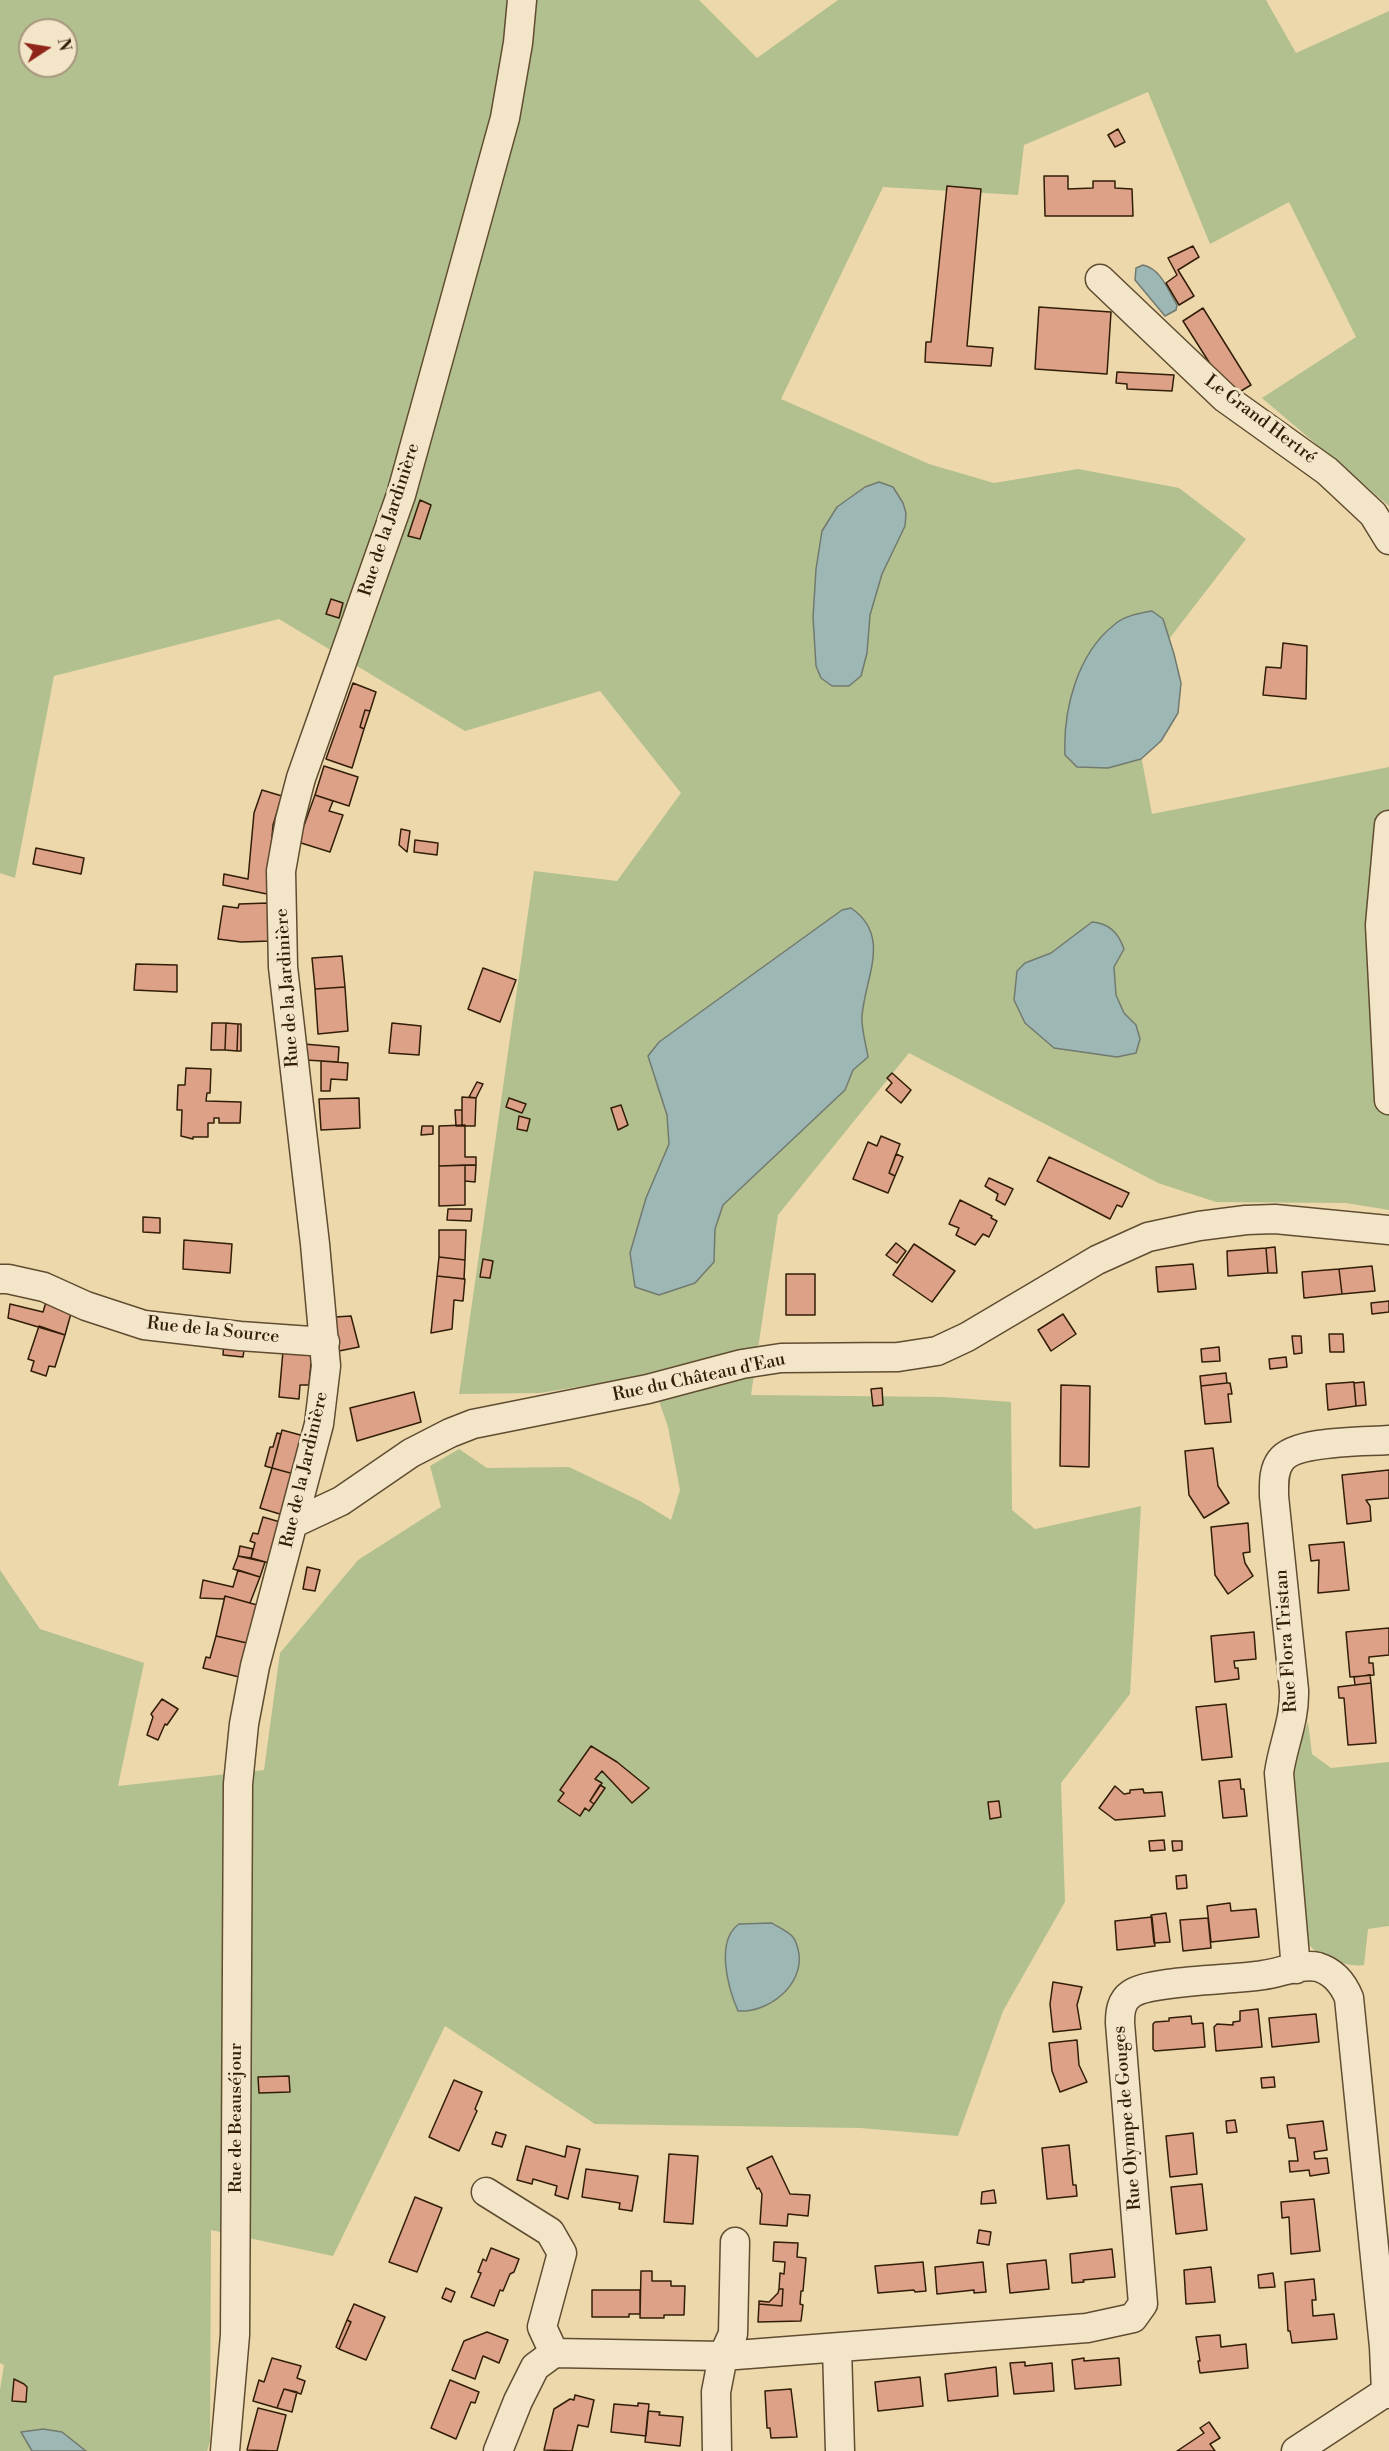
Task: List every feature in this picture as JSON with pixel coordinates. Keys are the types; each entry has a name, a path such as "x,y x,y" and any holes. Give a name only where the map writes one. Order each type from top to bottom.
{"street":[{"name":"Rue de la Jardinière","path":"238,1784 244,1724 255,1666 319,1424 326,1366 283,967 281,871 290,820 302,778 401,495 456,300 505,118 518,43 522,0"},
{"name":"Le Grand Hertré","path":"1100,279 1225,398 1327,471 1373,514 1389,540"},
{"path":"1389,825 1380,925 1389,1100"},
{"name":"Rue du Château d'Eau","path":"294,1523 341,1501 411,1453 473,1424 648,1389 742,1364 781,1358 898,1357 937,1351 967,1337 1097,1260 1148,1237 1199,1226 1275,1219 1389,1230"},
{"name":"Rue de la Source","path":"0,1279 44,1287 86,1306 144,1325 240,1336 325,1342"},
{"name":"Rue Flora Tristan","path":"1296,1969 1279,1773 1281,1757 1293,1721 1294,1690 1274,1482 1280,1461 1294,1450 1389,1440"},
{"name":"Rue de Beauséjour","path":"225,2451 232,2381 235,2312 238,1784"},
{"name":"Rue Olympe de Gouges","path":"554,2353 723,2356 1087,2328 1133,2318 1143,2304 1120,2023 1120,2011 1125,2000 1140,1990 1160,1986 1262,1976 1306,1966 1328,1971 1344,1986 1349,1998 1378,2196 1387,2393"},
{"path":"486,2192 550,2232 562,2253 542,2327 554,2353 535,2367 518,2401 498,2451"},
{"path":"717,2451 716,2392 723,2356 733,2334 735,2242"},
{"path":"837,2348 840,2451"},
{"path":"1296,2451 1387,2393"}],"green space":[{"path":"0,0 699,0 757,58 838,0 1266,0 1296,53 1389,11 1389,506 1262,398 1356,337 1289,202 1210,244 1148,92 1024,145 1018,195 883,187 781,399 929,464 994,483 1078,469 1179,488 1246,539 1129,691 1152,814 1389,767 1389,1210 1346,1203 1216,1202 1158,1183 909,1053 778,1215 751,1395 943,1397 1011,1402 1012,1510 1035,1529 1141,1506 1130,1694 1061,1783 1065,1902 1003,2011 958,2136 860,2128 595,2124 445,2026 333,2256 211,2230 210,2442 207,2451 0,2451 0,2390 4,2365 0,2363 0,1570 40,1629 144,1663 118,1786 264,1770 280,1653 358,1560 441,1507 430,1466 459,1449 487,1468 569,1467 640,1501 671,1520 680,1490 668,1427 650,1375 540,1393 459,1394 534,871 617,881 681,793 600,691 465,731 279,619 54,676 15,878 0,873","holes":["772,1923 793,1937 800,1959 739,1924"]},
{"path":"1308,1722 1312,1754 1331,1768 1389,1762 1389,1926 1368,1929 1364,1965 1350,1965 1334,1960 1309,1945 1291,1769"}],"water":[{"path":"1143,265 1159,275 1177,305 1176,310 1165,316 1135,280 1136,268"},
{"path":"879,482 893,487 903,503 906,513 905,526 882,574 870,615 867,653 861,676 849,686 832,686 821,678 816,666 813,617 816,569 822,531 837,507 865,487"},
{"path":"1152,611 1163,619 1174,654 1181,683 1178,713 1161,741 1141,759 1108,768 1077,767 1065,755 1065,738 1070,702 1082,667 1090,651 1101,637 1118,622 1132,615"},
{"path":"851,908 863,919 870,931 873,944 871,972 862,1016 868,1057 853,1070 845,1090 723,1205 715,1229 714,1262 695,1283 659,1295 635,1287 630,1253 646,1198 669,1144 667,1115 648,1056 659,1042 842,910"},
{"path":"1092,922 1112,930 1124,949 1114,967 1116,995 1124,1013 1136,1025 1140,1039 1136,1053 1117,1057 1054,1048 1025,1023 1014,1000 1017,971 1025,963 1051,953"},
{"path":"772,1923 790,1934 796,1942 799,1966 795,1977 789,1987 772,2002 761,2007 738,2011 728,1978 727,1942 739,1924"},
{"path":"43,2429 62,2432 86,2451 32,2451 21,2432"}],"building":[{"path":"1118,129 1125,142 1115,147 1108,135"},
{"path":"1044,176 1068,176 1068,189 1093,188 1093,181 1115,181 1115,188 1132,189 1133,216 1045,216"},
{"path":"947,186 981,189 967,346 993,348 991,366 925,362 926,342 931,342"},
{"path":"1193,246 1199,257 1178,270 1194,296 1179,305 1166,283 1177,275 1168,258"},
{"path":"1039,307 1111,312 1107,374 1035,369"},
{"path":"1203,308 1251,385 1231,397 1183,321"},
{"path":"1117,372 1174,375 1172,391 1127,389 1127,384 1116,383"},
{"path":"420,500 431,505 420,539 408,536"},
{"path":"331,599 343,603 339,618 326,614"},
{"path":"1283,643 1307,646 1306,699 1263,695 1266,667 1281,668"},
{"path":"353,683 376,692 370,711 365,710 360,727 364,729 352,768 326,759"},
{"path":"365,710 370,711 364,729 360,727"},
{"path":"324,766 358,777 349,806 315,795"},
{"path":"262,790 282,796 273,825 267,894 223,885 224,874 248,879 254,813"},
{"path":"315,795 333,801 329,811 343,815 330,852 298,842"},
{"path":"401,829 410,831 407,852 399,845"},
{"path":"415,840 438,843 437,855 414,852"},
{"path":"36,848 84,858 81,874 33,864"},
{"path":"268,903 270,941 241,942 218,939 223,906 238,908 239,904"},
{"path":"342,956 345,987 315,989 312,958"},
{"path":"136,964 177,965 177,992 134,990"},
{"path":"483,968 516,980 500,1022 468,1009"},
{"path":"345,987 348,1031 318,1034 315,989"},
{"path":"212,1023 226,1023 225,1050 211,1050"},
{"path":"226,1023 238,1024 237,1051 225,1050"},
{"path":"392,1023 421,1026 419,1055 389,1053"},
{"path":"238,1024 241,1024 241,1051 237,1051"},
{"path":"304,1044 339,1047 338,1062 306,1060"},
{"path":"321,1061 348,1063 347,1080 331,1079 330,1091 321,1091"},
{"path":"186,1068 211,1069 210,1093 207,1093 206,1101 241,1102 240,1123 219,1123 219,1118 214,1118 214,1123 208,1123 208,1137 193,1137 193,1139 181,1136 182,1110 177,1110 178,1085 185,1085"},
{"path":"892,1073 911,1090 901,1103 886,1090 892,1083 887,1078"},
{"path":"477,1082 483,1084 476,1098 469,1097"},
{"path":"462,1097 476,1098 475,1126 462,1126"},
{"path":"359,1098 360,1128 321,1130 319,1099"},
{"path":"509,1098 526,1104 522,1113 506,1107"},
{"path":"621,1105 628,1125 618,1130 611,1108"},
{"path":"455,1110 462,1110 462,1126 456,1126"},
{"path":"519,1116 530,1119 527,1131 517,1129"},
{"path":"465,1125 465,1157 476,1157 476,1165 439,1166 439,1126"},
{"path":"422,1126 433,1126 433,1134 421,1135"},
{"path":"881,1136 900,1144 889,1173 895,1176 888,1193 853,1179 868,1142 877,1146"},
{"path":"896,1154 903,1157 895,1176 889,1173"},
{"path":"1049,1157 1129,1193 1122,1207 1117,1205 1110,1219 1037,1181"},
{"path":"465,1165 476,1165 475,1182 465,1181"},
{"path":"465,1165 465,1205 439,1206 439,1166"},
{"path":"989,1178 1013,1189 1005,1205 996,1200 998,1194 985,1186"},
{"path":"960,1200 992,1216 991,1218 997,1221 989,1237 983,1234 975,1245 956,1235 959,1228 949,1224"},
{"path":"448,1209 472,1209 471,1221 447,1220"},
{"path":"143,1217 160,1218 160,1233 143,1232"},
{"path":"439,1230 466,1230 465,1260 439,1257"},
{"path":"184,1240 232,1244 230,1273 183,1269"},
{"path":"896,1243 906,1251 897,1263 886,1255"},
{"path":"914,1244 955,1271 932,1302 893,1275"},
{"path":"1275,1247 1277,1273 1268,1273 1266,1248"},
{"path":"1266,1248 1268,1273 1228,1276 1227,1251"},
{"path":"439,1257 465,1260 464,1279 437,1276"},
{"path":"483,1259 493,1261 490,1278 480,1277"},
{"path":"1193,1264 1196,1289 1158,1292 1156,1267"},
{"path":"1372,1266 1375,1291 1342,1294 1339,1269"},
{"path":"1339,1269 1342,1294 1304,1298 1302,1272"},
{"path":"786,1274 815,1274 815,1315 786,1315"},
{"path":"437,1276 465,1279 463,1301 454,1300 452,1329 431,1333"},
{"path":"47,1299 73,1306 65,1335 8,1318 10,1304 43,1312"},
{"path":"1389,1301 1389,1312 1372,1314 1371,1303"},
{"path":"1063,1314 1076,1334 1051,1351 1038,1330"},
{"path":"351,1316 359,1347 339,1351 335,1317"},
{"path":"39,1326 65,1335 55,1367 49,1366 46,1376 31,1371 34,1361 28,1359"},
{"path":"1329,1334 1343,1334 1344,1352 1330,1352"},
{"path":"1292,1336 1301,1336 1302,1353 1294,1354"},
{"path":"224,1341 245,1344 243,1357 223,1355"},
{"path":"1219,1347 1220,1361 1202,1362 1201,1349"},
{"path":"283,1351 312,1352 309,1385 300,1385 299,1399 279,1397"},
{"path":"1286,1357 1287,1367 1270,1369 1269,1359"},
{"path":"1226,1373 1227,1383 1201,1386 1200,1376"},
{"path":"1354,1382 1356,1406 1328,1410 1326,1384"},
{"path":"1364,1382 1366,1405 1356,1406 1354,1383"},
{"path":"1230,1383 1232,1394 1228,1394 1231,1422 1205,1424 1201,1386"},
{"path":"1061,1385 1090,1386 1089,1467 1060,1466"},
{"path":"882,1388 883,1405 873,1406 871,1389"},
{"path":"414,1392 421,1422 357,1441 350,1408"},
{"path":"282,1430 304,1436 294,1474 272,1468"},
{"path":"277,1433 281,1434 272,1468 265,1466"},
{"path":"1213,1448 1218,1486 1229,1503 1204,1518 1189,1495 1185,1451"},
{"path":"272,1468 294,1474 283,1515 260,1508"},
{"path":"1389,1470 1389,1498 1366,1500 1370,1506 1371,1521 1347,1524 1342,1475"},
{"path":"263,1517 280,1522 269,1563 251,1558 255,1543 250,1541 253,1533 258,1534"},
{"path":"1248,1523 1250,1552 1243,1553 1245,1563 1253,1576 1228,1594 1215,1575 1211,1527"},
{"path":"1344,1542 1349,1590 1318,1593 1319,1560 1311,1561 1309,1545"},
{"path":"240,1546 253,1549 251,1558 238,1556"},
{"path":"238,1556 265,1562 260,1577 233,1569"},
{"path":"307,1567 320,1570 315,1591 303,1589"},
{"path":"238,1570 260,1577 250,1603 225,1596 224,1599 200,1598 203,1580 233,1587"},
{"path":"225,1596 257,1605 247,1643 216,1636"},
{"path":"1389,1628 1389,1655 1369,1657 1369,1663 1373,1663 1374,1675 1350,1677 1346,1632"},
{"path":"1254,1632 1256,1659 1234,1661 1235,1668 1238,1668 1239,1679 1215,1682 1211,1636"},
{"path":"216,1636 247,1643 239,1677 203,1668 206,1657 210,1658"},
{"path":"1370,1675 1371,1683 1355,1685 1354,1677"},
{"path":"1371,1683 1376,1743 1348,1745 1344,1698 1339,1698 1338,1687"},
{"path":"162,1699 178,1709 167,1725 165,1724 158,1740 147,1735 153,1717 151,1714"},
{"path":"1226,1704 1232,1757 1202,1760 1196,1707"},
{"path":"591,1746 617,1762 649,1788 632,1803 602,1771 595,1779 602,1783 590,1801 594,1804 589,1811 585,1808 580,1816 558,1801 564,1793 560,1790"},
{"path":"1240,1779 1241,1789 1244,1789 1247,1816 1223,1818 1219,1781"},
{"path":"600,1785 605,1788 594,1804 590,1801"},
{"path":"1115,1786 1124,1794 1130,1793 1130,1790 1143,1789 1144,1793 1162,1792 1165,1816 1115,1820 1099,1808"},
{"path":"999,1801 1001,1817 990,1819 988,1802"},
{"path":"1164,1840 1165,1850 1150,1851 1149,1841"},
{"path":"1172,1841 1182,1841 1182,1850 1173,1851"},
{"path":"1186,1875 1187,1888 1177,1889 1176,1876"},
{"path":"1230,1903 1231,1911 1256,1909 1259,1937 1211,1942 1207,1906"},
{"path":"1166,1913 1170,1942 1154,1943 1151,1915"},
{"path":"1152,1917 1155,1946 1117,1950 1115,1921"},
{"path":"1208,1918 1211,1948 1183,1951 1180,1920"},
{"path":"1053,1982 1082,1987 1077,2005 1081,2029 1053,2032 1050,2004"},
{"path":"1258,2009 1262,2047 1216,2051 1214,2027 1217,2024 1233,2025 1233,2022 1240,2021 1240,2011"},
{"path":"1316,2014 1319,2042 1272,2047 1269,2018"},
{"path":"1191,2016 1192,2024 1203,2023 1205,2047 1155,2051 1153,2049 1153,2024 1155,2022"},
{"path":"1077,2040 1079,2065 1087,2082 1060,2092 1052,2071 1049,2043"},
{"path":"289,2076 290,2092 259,2093 258,2077"},
{"path":"1274,2077 1275,2087 1262,2088 1261,2078"},
{"path":"454,2080 482,2092 475,2109 477,2111 459,2151 429,2137"},
{"path":"1235,2120 1237,2132 1227,2133 1226,2121"},
{"path":"1323,2121 1327,2150 1314,2152 1315,2159 1327,2158 1329,2173 1310,2176 1309,2170 1290,2172 1289,2161 1298,2161 1295,2138 1289,2138 1287,2125"},
{"path":"496,2132 506,2135 502,2147 492,2144"},
{"path":"1193,2133 1197,2174 1170,2177 1166,2136"},
{"path":"1069,2145 1073,2185 1076,2185 1077,2196 1047,2199 1042,2148"},
{"path":"526,2146 565,2157 567,2146 580,2149 568,2199 555,2195 557,2186 533,2179 532,2184 517,2180"},
{"path":"669,2154 698,2156 693,2224 664,2222"},
{"path":"772,2156 790,2194 810,2195 808,2216 788,2214 787,2226 760,2224 762,2194 759,2188 757,2189 747,2168"},
{"path":"586,2169 638,2176 632,2211 619,2209 620,2203 582,2197"},
{"path":"1202,2184 1207,2230 1176,2234 1171,2187"},
{"path":"994,2190 996,2203 981,2204 982,2192"},
{"path":"415,2197 442,2208 417,2272 389,2262"},
{"path":"1314,2199 1320,2251 1291,2254 1289,2217 1282,2218 1281,2202"},
{"path":"979,2230 991,2232 989,2245 977,2243"},
{"path":"774,2242 798,2243 797,2257 806,2258 803,2291 801,2291 800,2304 803,2305 801,2321 758,2322 759,2304 782,2306 783,2289 779,2289 780,2273 784,2274 785,2262 773,2261"},
{"path":"491,2248 519,2259 503,2291 500,2290 494,2306 471,2297 481,2273 478,2272 483,2259 486,2261"},
{"path":"1112,2249 1115,2277 1072,2283 1070,2254"},
{"path":"1046,2260 1049,2289 1010,2293 1007,2264"},
{"path":"923,2262 926,2291 878,2293 875,2266"},
{"path":"983,2262 986,2292 974,2293 974,2290 937,2294 935,2267"},
{"path":"1211,2267 1215,2302 1186,2304 1184,2270"},
{"path":"641,2271 652,2271 652,2281 671,2281 671,2286 685,2286 684,2315 640,2318"},
{"path":"1273,2273 1275,2287 1259,2288 1258,2275"},
{"path":"1314,2279 1316,2300 1312,2300 1313,2316 1334,2314 1337,2339 1292,2343 1290,2331 1288,2331 1285,2282"},
{"path":"446,2288 455,2292 451,2302 442,2298"},
{"path":"779,2289 783,2289 782,2306 759,2304 759,2301 769,2302"},
{"path":"592,2290 640,2290 640,2314 629,2314 629,2317 592,2317"},
{"path":"354,2304 385,2317 366,2360 339,2349 351,2322 347,2320"},
{"path":"347,2320 351,2322 339,2349 336,2347"},
{"path":"487,2332 508,2340 499,2363 483,2356 475,2379 452,2370 464,2341"},
{"path":"1220,2335 1221,2347 1246,2344 1248,2368 1200,2373 1196,2337"},
{"path":"272,2358 301,2366 297,2378 305,2381 301,2394 284,2389 277,2408 253,2401 259,2380 264,2382"},
{"path":"1084,2358 1084,2361 1119,2358 1121,2385 1075,2389 1072,2360"},
{"path":"1025,2362 1025,2366 1052,2363 1054,2391 1014,2394 1010,2363"},
{"path":"996,2367 998,2396 948,2401 945,2374"},
{"path":"920,2377 923,2406 878,2411 875,2382"},
{"path":"14,2379 27,2387 26,2402 12,2401"},
{"path":"450,2380 479,2392 475,2403 471,2402 456,2439 431,2428"},
{"path":"284,2389 297,2392 292,2412 277,2408"},
{"path":"791,2389 797,2437 771,2438 770,2428 767,2428 765,2391"},
{"path":"575,2395 594,2400 588,2427 578,2425 572,2451 544,2450 554,2409 570,2399 574,2400"},
{"path":"638,2403 649,2404 646,2436 611,2432 614,2404 638,2406"},
{"path":"258,2408 286,2415 277,2451 247,2450"},
{"path":"648,2411 660,2412 659,2415 683,2417 680,2446 645,2442"},
{"path":"1209,2422 1220,2438 1210,2444 1215,2451 1177,2451 1204,2433 1200,2428"}]}
